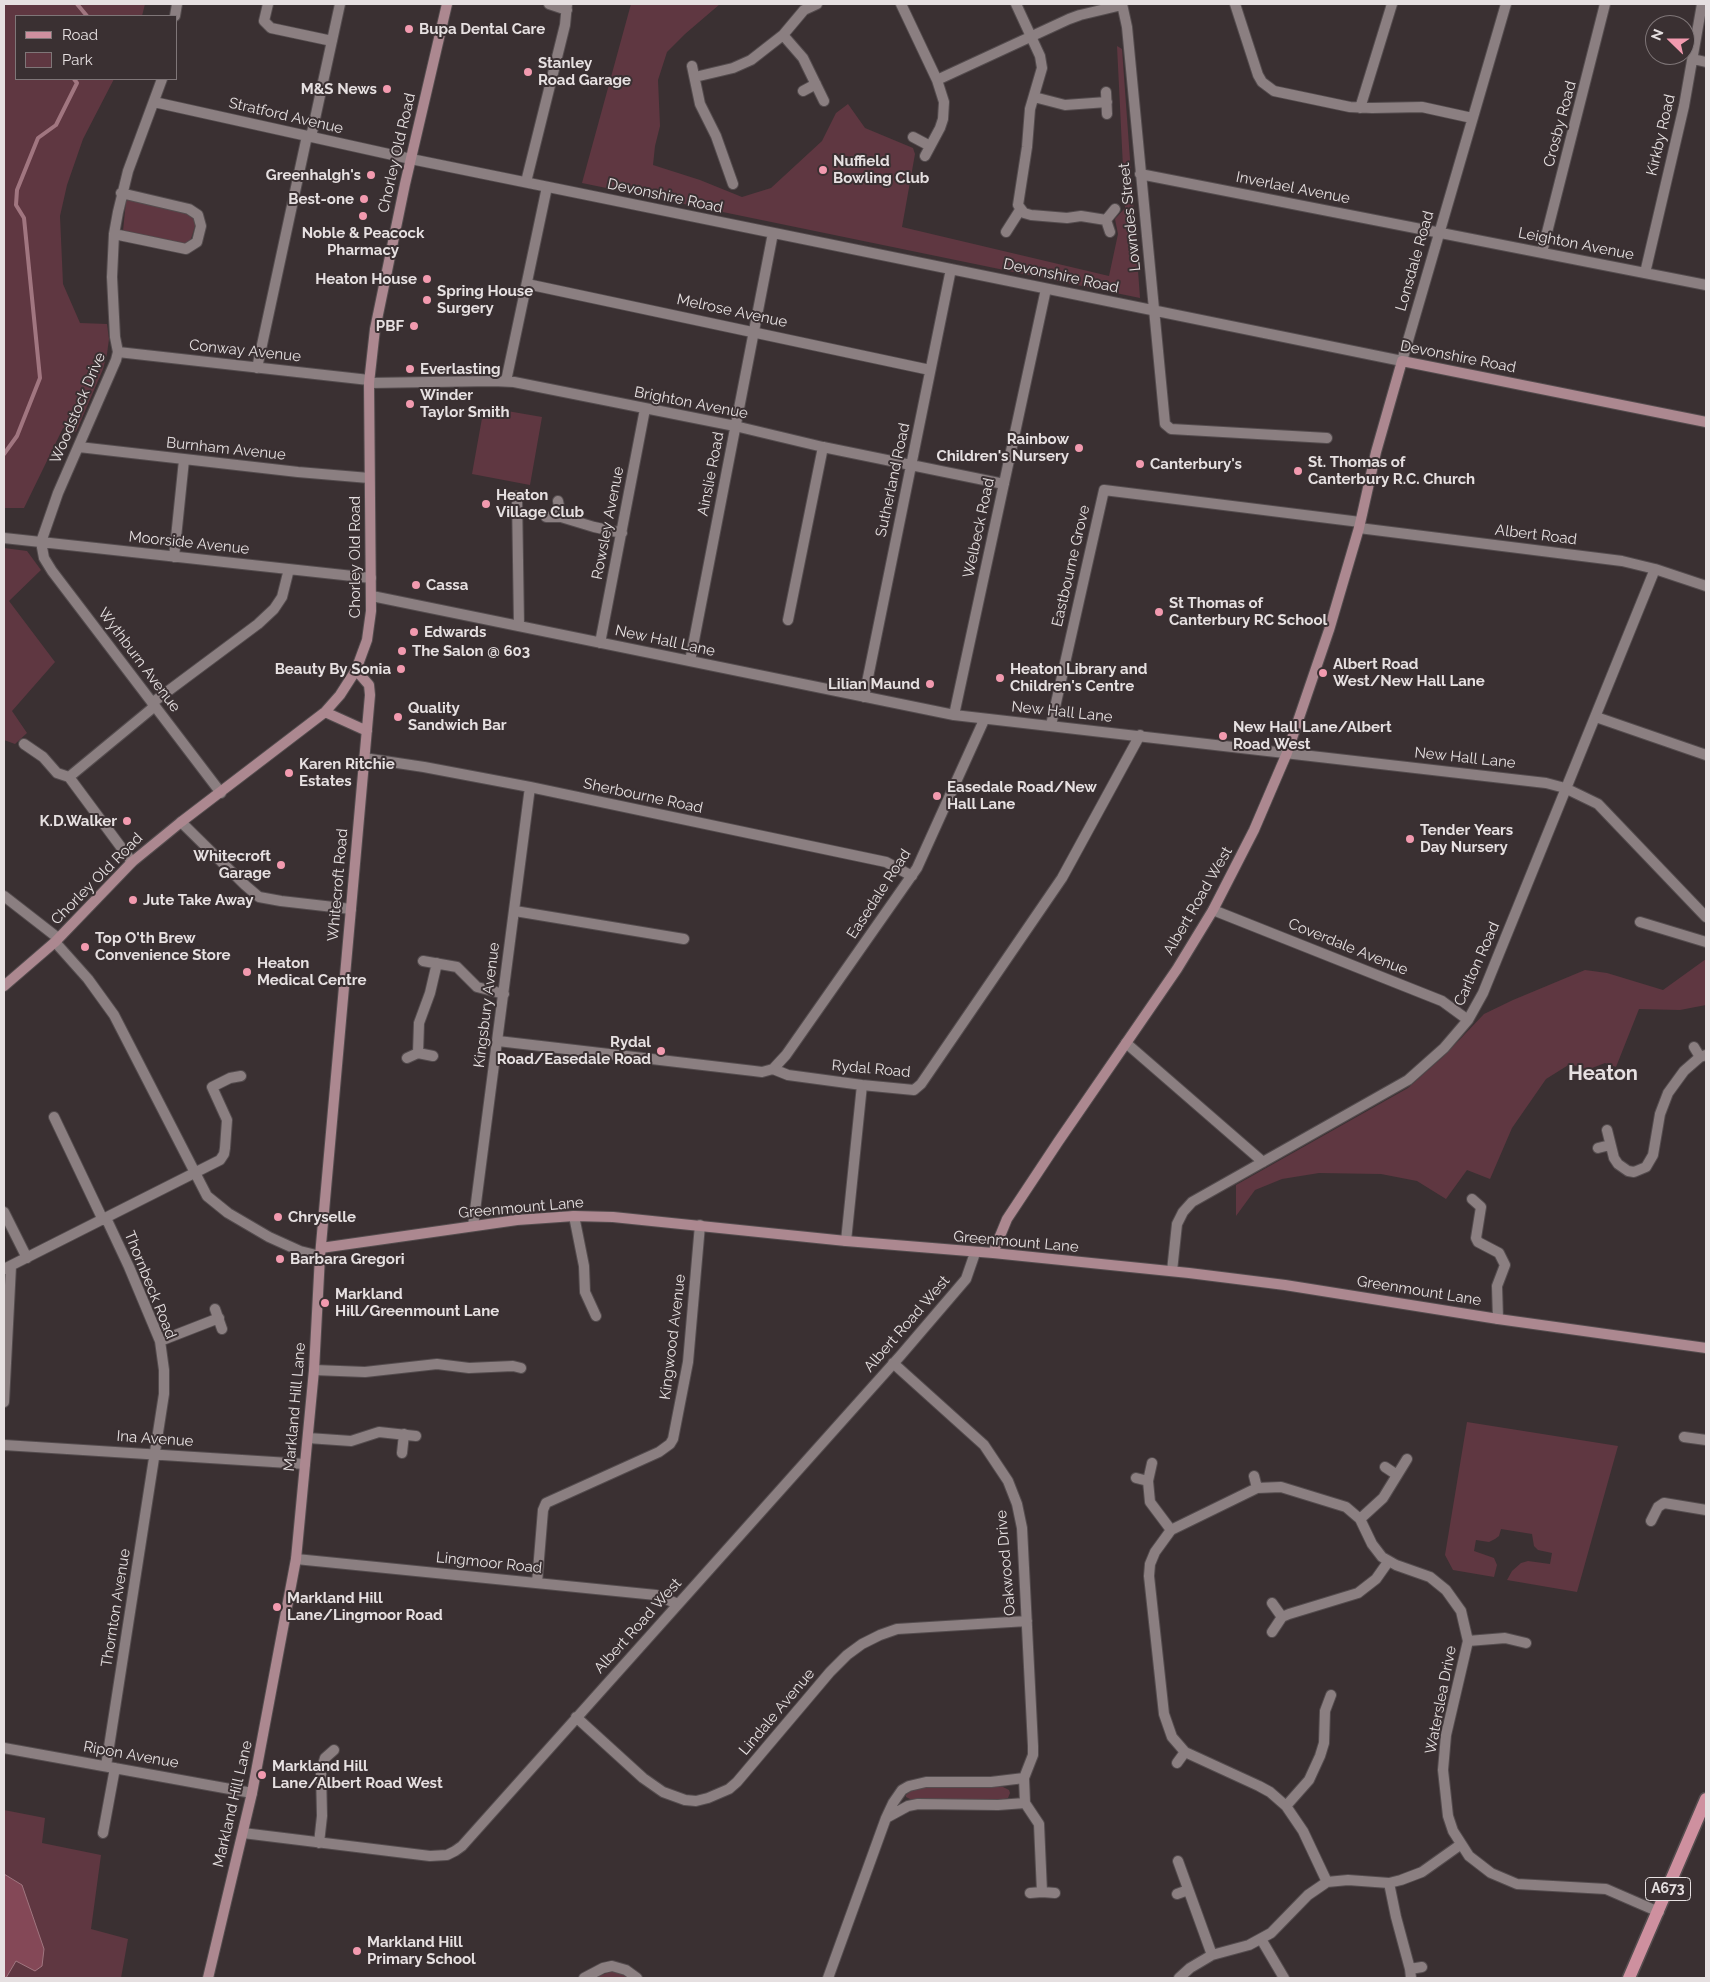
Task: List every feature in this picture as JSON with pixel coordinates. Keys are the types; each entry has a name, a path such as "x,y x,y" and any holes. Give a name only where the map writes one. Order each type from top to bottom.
{"main road":[{"name":"A673","path":"1629,1978 1705,1806"}],"street":[{"path":"268,4 264,21 270,28 332,42"},
{"path":"257,368 340,4"},
{"name":"Chorley Old Road","path":"4,986 57,940 132,862 181,822 325,712 340,695 356,670 367,640 372,596 369,382 385,274 447,4"},
{"path":"526,182 566,25 567,7 549,4"},
{"path":"695,77 742,65 762,54 783,35 804,10 817,4"},
{"path":"901,4 943,96 945,110 940,128 925,156"},
{"path":"1006,232 1020,210 1018,202 1027,147 1030,109 1042,68 1040,56 1016,4"},
{"path":"937,80 1080,15 1122,4"},
{"name":"Lowndes Street","path":"1122,4 1127,27 1165,424 1171,429 1327,438"},
{"path":"1235,4 1258,75 1267,87 1282,94 1360,108 1422,107 1472,118"},
{"path":"1360,108 1392,4"},
{"name":"Lonsdale Road","path":"1360,525 1376,452 1506,4"},
{"name":"Crosby Road","path":"1542,252 1605,4"},
{"name":"Kirkby Road","path":"1695,42 1702,4"},
{"path":"783,35 803,58 824,102"},
{"name":"Kirkby Road","path":"1645,273 1684,106 1691,65"},
{"path":"692,66 700,104 713,128 733,184"},
{"name":"Woodstock Drive","path":"41,542 58,493 118,352 112,287 114,234 121,193 162,80"},
{"path":"804,90 816,84"},
{"path":"1034,97 1066,104 1106,97 1107,114"},
{"name":"Stratford Avenue","path":"154,102 411,159"},
{"path":"913,137 930,146"},
{"name":"Devonshire Road","path":"411,159 1706,422"},
{"path":"726,167 737,163"},
{"name":"Inverlael Avenue","path":"1140,174 1439,232"},
{"path":"506,381 547,187"},
{"path":"114,234 186,250 197,242 201,226 198,215 189,209 121,193"},
{"path":"1106,220 1115,209"},
{"path":"1020,210 1031,215 1067,218 1080,216 1106,220"},
{"path":"1106,220 1110,232"},
{"name":"Leighton Avenue","path":"1439,232 1706,285"},
{"name":"Ainslie Road","path":"690,661 772,233"},
{"name":"Sutherland Road","path":"864,696 951,269"},
{"name":"Melrose Avenue","path":"527,284 930,370"},
{"name":"Welbeck Road","path":"954,715 1046,289"},
{"name":"Conway Avenue","path":"118,352 369,382"},
{"name":"Brighton Avenue","path":"369,382 506,381 735,426 911,466 1004,484"},
{"name":"Rowsley Avenue","path":"600,643 645,409"},
{"name":"Burnham Avenue","path":"79,447 184,460 369,478"},
{"path":"788,620 824,447"},
{"path":"174,557 184,460"},
{"name":"Eastbourne Grove","path":"1051,725 1104,490 1360,525"},
{"path":"517,496 519,626"},
{"path":"558,502 561,517"},
{"path":"546,517 561,517 622,533"},
{"name":"Albert Road","path":"1360,525 1622,561 1656,569 1706,586"},
{"name":"Albert Road West","path":"993,1254 1007,1219 1177,969 1212,910 1254,830 1287,753 1329,630 1360,525"},
{"name":"Moorside Avenue","path":"4,538 371,578"},
{"name":"Wythburn Avenue","path":"41,542 44,558 52,571 221,793"},
{"name":"Carlton Road","path":"1172,1271 1178,1224 1187,1206 1408,1080 1444,1048 1468,1020 1483,994 1656,569"},
{"path":"69,777 154,704 258,624 274,609 282,596 289,570"},
{"name":"New Hall Lane","path":"372,596 984,720 1051,725 1539,781 1566,788 1598,804 1706,917"},
{"name":"Whitecroft Road","path":"321,1252 370,690 366,681 356,670"},
{"path":"325,712 367,731"},
{"path":"1596,717 1706,755"},
{"name":"Easedale Road","path":"773,1069 786,1055 912,876 984,720"},
{"name":"Rydal Road","path":"498,1041 762,1072 773,1069 788,1076 862,1085 910,1090 918,1087 922,1084 1062,878 1140,736"},
{"path":"24,744 43,757 57,772 69,777 132,862"},
{"name":"Sherbourne Road","path":"364,758 424,767 530,788 886,862 912,876"},
{"name":"Kingsbury Avenue","path":"473,1226 530,788"},
{"path":"181,822 244,885 259,896 281,901 352,909"},
{"path":"4,896 57,940 114,1015 207,1196 228,1213 269,1237 293,1248 321,1252"},
{"name":"Coverdale Avenue","path":"1212,910 1442,1001 1468,1020"},
{"path":"515,911 684,939"},
{"path":"1640,922 1706,942"},
{"path":"422,961 453,966 461,970 478,987 504,994"},
{"path":"418,1053 419,1023 430,993 437,963"},
{"path":"1126,1043 1263,1162"},
{"path":"1607,1130 1614,1158 1623,1168 1634,1172 1646,1167 1652,1155 1660,1114 1666,1098 1684,1071 1703,1056 1694,1047"},
{"path":"407,1058 418,1053 432,1056"},
{"path":"4,1402 8,1268 214,1164 224,1154 227,1120 212,1087 230,1078 241,1076"},
{"path":"846,1241 862,1085"},
{"name":"Thornbeck Road","path":"54,1117 129,1267 160,1341 164,1370 164,1394 156,1454"},
{"path":"1598,1148 1610,1145"},
{"path":"1472,1199 1480,1204 1481,1207 1475,1234 1476,1238 1478,1242 1499,1253 1505,1265 1497,1286 1498,1319"},
{"path":"4,1212 27,1258"},
{"path":"574,1216 583,1258 585,1292 596,1316"},
{"name":"Greenmount Lane","path":"321,1252 473,1226 540,1218 574,1216 613,1217 1172,1271 1285,1285 1498,1319 1706,1348"},
{"name":"Kingwood Avenue","path":"537,1583 543,1510 546,1502 659,1452 670,1444 673,1439 688,1362 700,1225"},
{"name":"Markland Hill Lane","path":"208,1978 252,1793 296,1559 314,1370 321,1252"},
{"name":"Albert Road West","path":"242,1833 430,1856 447,1855 462,1846 966,1280 976,1253"},
{"path":"160,1341 217,1314 222,1329"},
{"name":"Oakwood Drive","path":"893,1363 984,1445 1008,1481 1014,1494 1020,1516 1033,1746 1033,1755 1024,1778 1025,1803 1036,1817 1038,1824 1042,1892"},
{"path":"314,1370 365,1372 437,1364 469,1368 513,1366 521,1368"},
{"path":"308,1438 350,1442 379,1432 416,1436"},
{"path":"402,1452 404,1434"},
{"path":"1684,1437 1706,1440"},
{"name":"Ina Avenue","path":"4,1445 305,1464"},
{"name":"Thornton Avenue","path":"103,1833 110,1767 156,1454"},
{"path":"1360,1519 1383,1498 1406,1459"},
{"path":"1152,1463 1148,1481 1150,1502 1171,1530"},
{"path":"1385,1467 1397,1475"},
{"path":"1254,1476 1257,1488"},
{"path":"1136,1478 1148,1481"},
{"path":"1272,1632 1282,1618 1358,1593 1376,1579 1388,1562 1372,1544 1360,1519 1346,1507 1281,1487 1257,1488 1171,1530 1155,1552 1150,1564 1149,1576 1165,1721 1172,1737 1185,1752 1259,1786 1270,1792 1286,1806 1303,1831 1327,1882"},
{"path":"1651,1521 1658,1507 1664,1503 1706,1510"},
{"name":"Lingmoor Road","path":"296,1559 656,1595 678,1604"},
{"name":"Waterslea Drive","path":"1388,1562 1421,1573 1439,1583 1461,1611 1468,1641 1446,1735 1443,1770 1448,1816 1460,1845 1480,1866 1510,1882 1530,1886 1586,1886 1606,1889 1659,1912"},
{"path":"1272,1603 1282,1618"},
{"name":"Lindale Avenue","path":"576,1717 643,1778 663,1792 685,1800 708,1798 729,1789 737,1782 830,1672 847,1654 862,1644 897,1629 1026,1621"},
{"name":"Waterslea Drive","path":"1468,1641 1506,1634 1526,1643"},
{"path":"1286,1806 1309,1780 1320,1756 1325,1734 1325,1711 1331,1695"},
{"path":"1314,1708 1325,1711"},
{"name":"Ripon Avenue","path":"4,1748 252,1793"},
{"path":"319,1843 322,1816 321,1771 329,1754 334,1750"},
{"path":"1177,1763 1185,1752"},
{"path":"828,1978 886,1818 892,1803 902,1790 917,1783 991,1782 1024,1778"},
{"path":"322,1791 333,1790"},
{"path":"886,1818 908,1806 918,1804 998,1805 1025,1803"},
{"path":"1179,1978 1190,1968 1212,1956 1236,1950 1261,1940 1281,1925 1316,1887 1327,1882 1348,1880 1390,1883 1411,1877 1422,1872 1460,1845"},
{"path":"1178,1861 1212,1956"},
{"path":"1390,1883 1396,1917 1411,1974 1422,1967"},
{"path":"1177,1894 1188,1890"},
{"path":"1030,1894 1042,1892 1055,1893"},
{"path":"1261,1940 1284,1978"},
{"path":"584,1978 603,1968 612,1966 626,1970 637,1978"}],"green space":[{"path":"4,4 145,4 142,15 15,15 15,80 113,80 83,139 67,185 60,216 63,284 80,323 107,324 109,339 103,369 76,432 63,428 24,508 4,508"},
{"path":"631,4 720,4 667,52 658,80 660,126 653,165 700,180 742,197 771,188 822,141 836,113 848,104 865,128 913,148 915,154 902,227 1109,276 1118,234 1115,219 1125,208 1117,46 1122,49 1140,298 582,183"},
{"path":"129,199 182,212 193,217 196,223 191,239 184,245 123,231 126,201"},
{"path":"484,407 542,417 530,485 472,474"},
{"path":"4,548 27,551 41,570 9,601 55,662 12,711 27,733 15,744 4,740"},
{"path":"1706,959 1706,1005 1680,1010 1639,1009 1616,1067 1605,1063 1587,1070 1570,1064 1546,1079 1512,1128 1490,1179 1467,1170 1446,1199 1417,1181 1381,1174 1319,1173 1282,1179 1255,1190 1236,1216 1236,1185 1408,1088 1444,1056 1484,1014 1585,970 1607,973 1663,990"},
{"path":"1467,1422 1618,1446 1577,1592 1507,1580 1512,1571 1521,1563 1528,1561 1550,1564 1552,1553 1538,1550 1534,1546 1532,1534 1501,1529 1499,1536 1489,1542 1476,1540 1474,1551 1494,1558 1497,1565 1494,1577 1453,1570 1445,1555"},
{"path":"924,1787 1003,1787 1009,1790 1010,1793 1008,1798 1004,1799 910,1799 906,1797 911,1791"},
{"path":"4,1810 45,1818 42,1843 101,1855 91,1929 128,1939 121,1978 6,1978 16,1961 22,1885 4,1874"},
{"path":"612,1971 620,1972 629,1978 594,1978"}],"shaded area":[{"path":"4,1874 22,1885 44,1949 42,1966 35,1971 16,1961 6,1978 4,1978"}],"waterway":[{"path":"77,4 86,15"},
{"path":"4,454 17,436 40,378 24,218 16,205 17,190 38,138 56,125 77,83 75,80"}],"place":[{"name":"Bupa Dental Care","path":"409,29"},
{"name":"Stanley Road Garage","path":"528,72"},
{"name":"M&S News","path":"387,89"},
{"name":"Nuffield Bowling Club","path":"823,170"},
{"name":"Greenhalgh's","path":"371,175"},
{"name":"Best-one","path":"364,199"},
{"name":"Noble & Peacock Pharmacy","path":"363,216"},
{"name":"Heaton House","path":"427,279"},
{"name":"Spring House Surgery","path":"427,300"},
{"name":"PBF","path":"414,326"},
{"name":"Everlasting","path":"410,369"},
{"name":"Winder Taylor Smith","path":"410,404"},
{"name":"Rainbow Children's Nursery","path":"1079,448"},
{"name":"Canterbury's","path":"1140,464"},
{"name":"St. Thomas of Canterbury R.C. Church","path":"1298,471"},
{"name":"Heaton Village Club","path":"486,504"},
{"name":"Cassa","path":"416,585"},
{"name":"St Thomas of Canterbury RC School","path":"1159,612"},
{"name":"Edwards","path":"414,632"},
{"name":"The Salon @ 603","path":"402,651"},
{"name":"Beauty By Sonia","path":"401,669"},
{"name":"Albert Road West/New Hall Lane","path":"1323,673"},
{"name":"Heaton Library and Children's Centre","path":"1000,678"},
{"name":"Lilian Maund","path":"930,684"},
{"name":"Quality Sandwich Bar","path":"398,717"},
{"name":"New Hall Lane/Albert Road West","path":"1223,736"},
{"name":"Karen Ritchie Estates","path":"289,773"},
{"name":"Easedale Road/New Hall Lane","path":"937,796"},
{"name":"K.D.Walker","path":"127,821"},
{"name":"Tender Years Day Nursery","path":"1410,839"},
{"name":"Whitecroft Garage","path":"281,865"},
{"name":"Jute Take Away","path":"133,900"},
{"name":"Top O'th Brew Convenience Store","path":"85,947"},
{"name":"Heaton Medical Centre","path":"247,972"},
{"name":"Rydal Road/Easedale Road","path":"661,1051"},
{"name":"Chryselle","path":"278,1217"},
{"name":"Barbara Gregori","path":"280,1259"},
{"name":"Markland Hill/Greenmount Lane","path":"325,1303"},
{"name":"Markland Hill Lane/Lingmoor Road","path":"277,1607"},
{"name":"Markland Hill Lane/Albert Road West","path":"262,1775"},
{"name":"Markland Hill Primary School","path":"357,1951"}],"district":[{"name":"Heaton","path":"1603,1074"}]}
